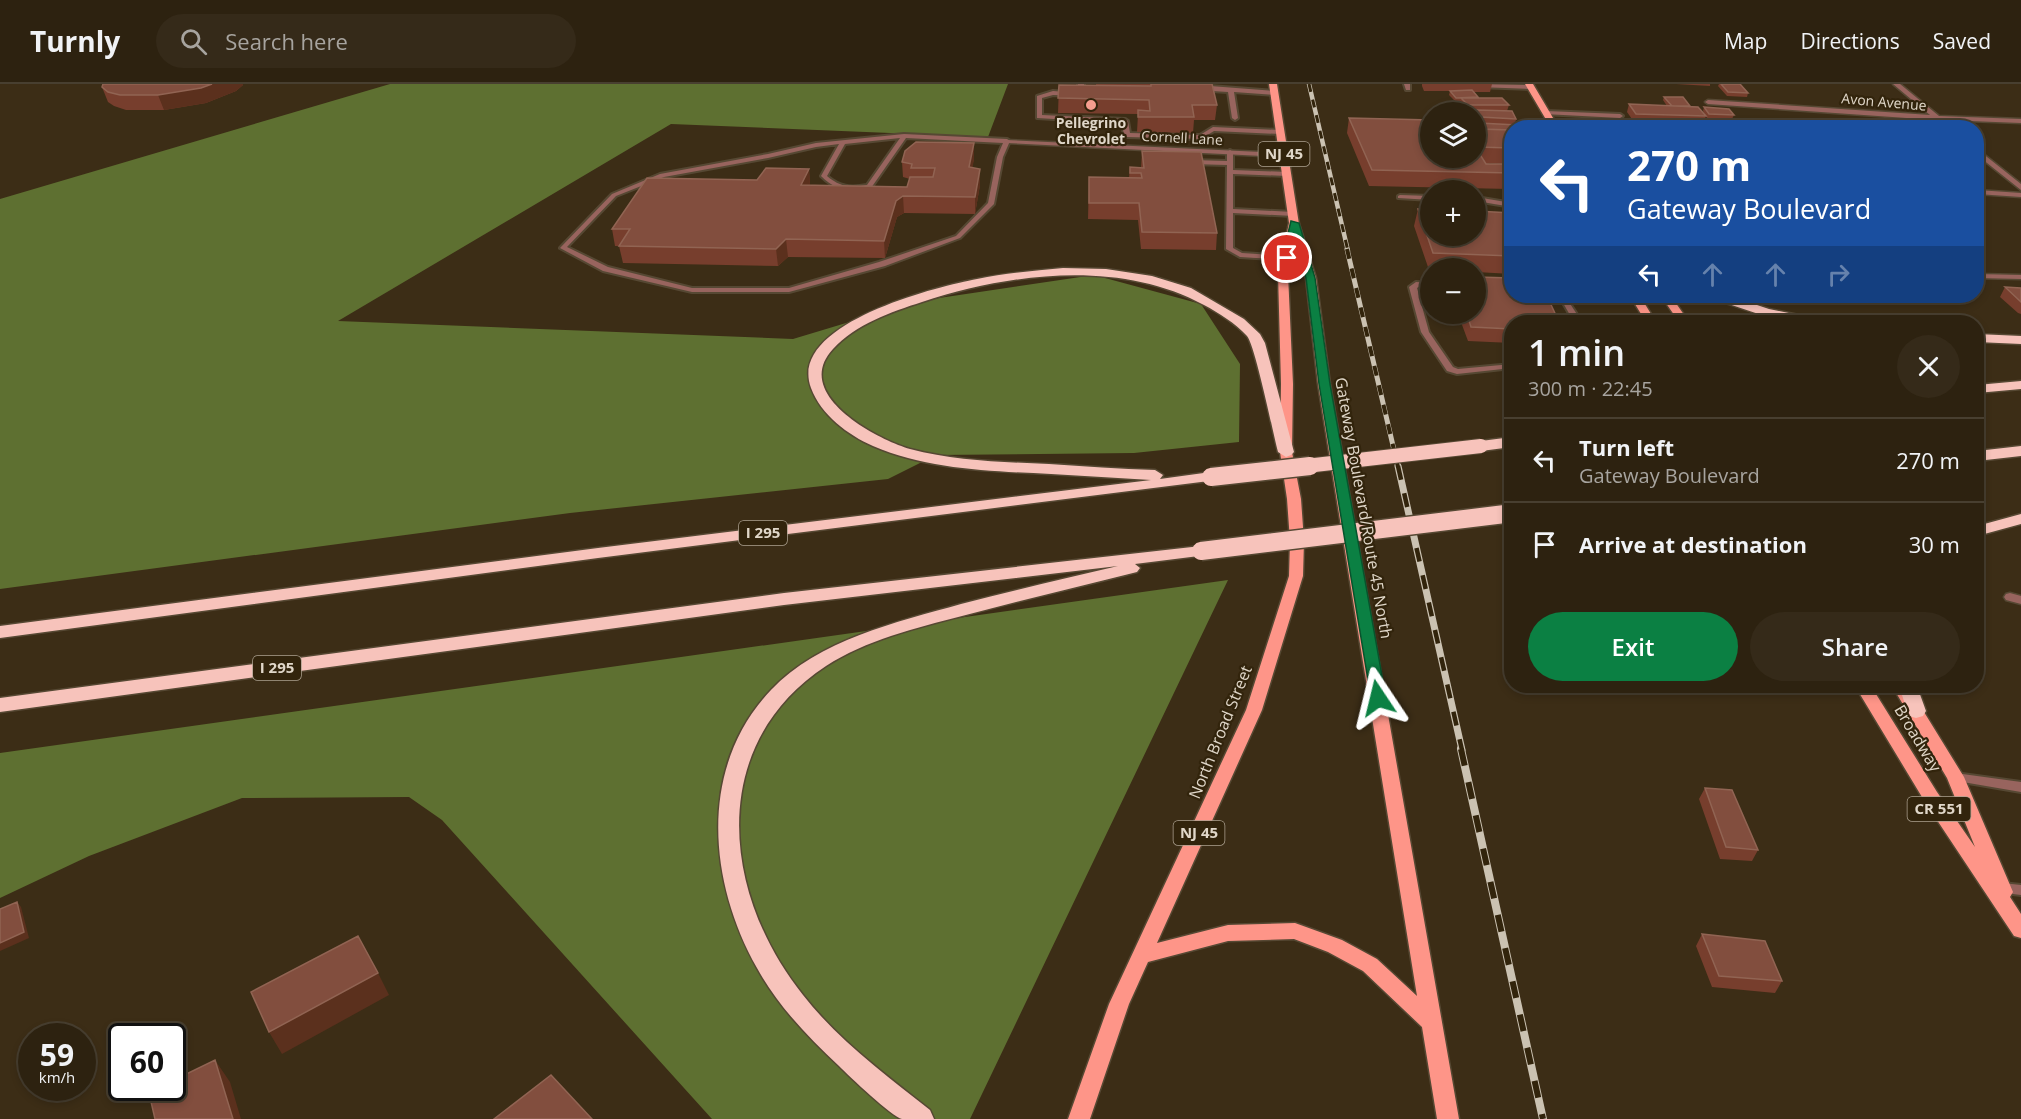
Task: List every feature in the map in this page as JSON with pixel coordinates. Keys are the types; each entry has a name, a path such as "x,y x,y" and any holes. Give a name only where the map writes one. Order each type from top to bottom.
{"highway":[{"path":"1211,477 1029,469 947,461 911,453 881,443 852,429 824,398 817,386 815,371 821,354 836,339 870,316 944,290 971,283 1056,273 1098,273 1147,279 1180,287 1210,302 1238,321 1257,339 1286,452"},
{"path":"1740,303 1780,315"},
{"path":"1984,338 2021,340"},
{"path":"1984,388 2021,385"},
{"name":"I 295","path":"0,632 1211,477 1504,443"},
{"path":"1984,455 2021,450"},
{"name":"I 295","path":"0,705 784,599 1504,515"},
{"path":"1984,529 2021,519"},
{"path":"921,1119 860,1070 807,1017 780,984 754,936 732,880 728,850 727,819 730,793 734,771 746,740 759,717 786,685 821,661 867,639 977,606 1201,551"},
{"path":"0,623 77,613 315,590"},
{"path":"1910,693 1916,711"}],"main road":[{"path":"1530,86 1550,120"},
{"name":"NJ 45","path":"1274,88 1294,219 1287,258"},
{"name":"Gateway Boulevard/Route 45 North","path":"1294,219 1311,278 1324,384 1448,1119"},
{"name":"North Broad Street","path":"1079,1119 1119,1004 1254,710 1296,576 1298,541 1286,452 1287,384 1283,274 1287,258"},
{"name":"Broadway","path":"1867,693 1931,797 2021,928"},
{"name":"Broadway","path":"1904,693 1954,777 2021,928"},
{"path":"1143,955 1228,933 1295,931 1335,946 1370,964 1432,1023"}],"street":[{"path":"1896,84 1938,118"},
{"name":"Avon Avenue","path":"1708,102 1938,118 2021,121"},
{"name":"Cornell Lane","path":"1007,141 1149,152 1284,155"},
{"path":"1984,157 2021,188"},
{"path":"1984,192 2021,195"},
{"path":"1984,276 2021,277"}],"lane":[{"path":"1081,84 1081,95 1053,93 1039,97 1039,117 1125,121 1127,135 1201,137 1213,129 1280,132"},
{"path":"1186,84 1231,90 1274,88"},
{"path":"1474,85 1530,86"},
{"path":"1231,90 1235,117"},
{"path":"1546,113 1620,116"},
{"path":"844,141 824,176 836,188 846,190 869,187 904,136"},
{"path":"904,136 1007,141 1000,157 991,204 958,237 882,264 789,290 692,290 606,269 563,248 614,195 662,175 844,141 904,136"},
{"path":"1230,152 1230,249 1240,255 1287,258"},
{"path":"1185,161 1230,163"},
{"path":"1230,172 1287,174"},
{"path":"1400,197 1420,198"},
{"path":"1486,201 1504,204"},
{"path":"1230,211 1294,219"},
{"path":"1420,284 1413,287 1420,313"},
{"path":"1423,324 1425,332 1450,369 1457,372 1504,367"},
{"path":"1954,777 2021,787"},
{"path":"2002,888 2021,890"}],"green space":[{"path":"390,84 1008,84 988,137 671,124 338,321 793,339 919,301 1094,275 1201,304 1240,364 1239,442 1134,453 936,455 888,479 570,513 0,589 0,199"},
{"path":"1228,580 970,1119 712,1119 442,820 409,797 242,798 89,856 0,898 0,753"}],"building":[{"path":"103,84 212,84 158,95 120,95 108,92 102,87"},
{"path":"1151,84 1212,84 1217,105 1192,105 1194,117 1138,117 1138,110 1150,111 1149,100 1058,98 1059,85 1151,86"},
{"path":"1721,84 1740,84 1748,93 1728,92"},
{"path":"1472,90 1478,97 1456,98 1450,91"},
{"path":"1664,97 1683,97 1690,106 1672,106"},
{"path":"1461,98 1502,98 1509,105 1486,105 1486,102 1465,102"},
{"path":"1629,104 1698,107 1706,116 1636,114"},
{"path":"1704,107 1729,109 1734,115 1709,114"},
{"path":"1486,110 1512,111 1516,119 1486,117"},
{"path":"1349,118 1420,120 1420,168 1486,168 1486,164 1504,164 1504,173 1372,170"},
{"path":"1486,123 1504,124 1504,130 1486,129"},
{"path":"1486,129 1504,130 1504,148 1486,147"},
{"path":"916,142 974,143 969,167 980,169 975,197 903,196 896,201 884,241 786,239 776,249 619,246 630,229 612,229 647,178 757,180 766,168 809,169 801,185 907,187 910,177 933,177 935,168 911,168 912,164 902,162 905,151"},
{"path":"1142,151 1201,152 1217,233 1142,232 1139,203 1089,203 1089,177 1142,178 1141,173 1130,173 1130,167 1144,168"},
{"path":"1486,212 1504,213 1504,256 1433,253 1431,246 1486,246"},
{"path":"1486,277 1504,278 1504,303 1550,303 1556,315 1504,315 1504,329 1471,327 1470,324 1486,324"},
{"path":"2005,287 2021,288 2021,302"},
{"path":"1705,788 1732,790 1758,850 1726,847"},
{"path":"17,902 24,932 0,943 0,909"},
{"path":"1702,934 1765,941 1782,981 1719,976"},
{"path":"358,936 378,973 269,1032 251,992"},
{"path":"215,1060 233,1119 155,1119 151,1101 186,1101 186,1074"},
{"path":"551,1075 592,1119 494,1119"}],"railway":[{"path":"1309,84 1348,251"},
{"path":"1347,249 1398,467"},
{"path":"1398,466 1462,750"},
{"path":"1461,749 1543,1119"}],"place":[{"name":"Pellegrino Chevrolet","path":"1091,105"}],"route":[{"path":"1287,258 1294,223 1311,278 1324,384 1378,698"}]}
